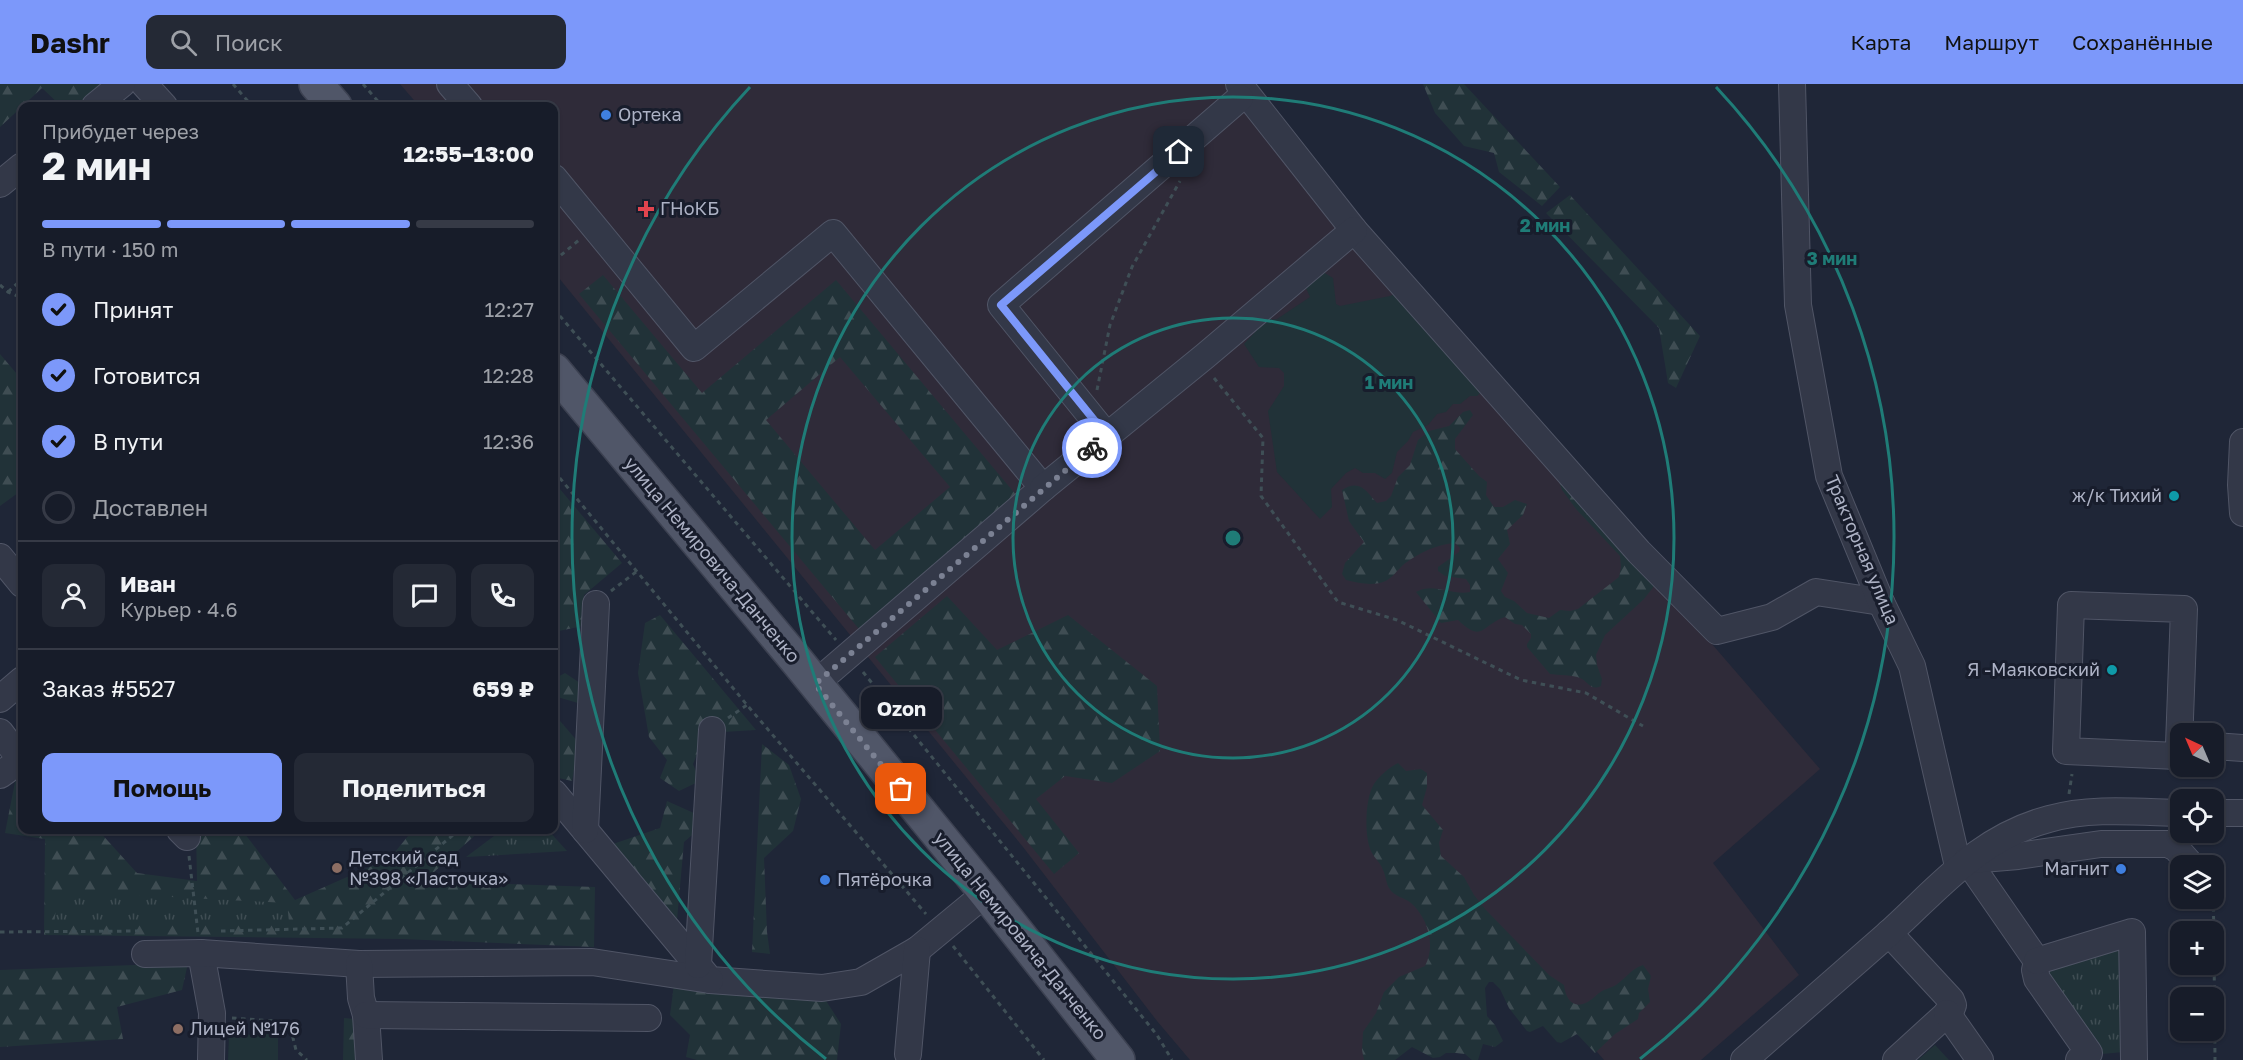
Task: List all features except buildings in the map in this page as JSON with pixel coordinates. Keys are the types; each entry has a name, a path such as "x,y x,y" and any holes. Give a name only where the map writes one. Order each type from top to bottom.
{"main road":[{"path":"316,84 332,102"},
{"name":"улица Немировича-Данченко","path":"558,375 986,893 1118,1060"}],"street":[{"path":"100,102 122,84"},
{"path":"144,84 160,102"},
{"path":"450,84 466,102"},
{"name":"Тракторная улица","path":"1792,84 1798,305 1829,476 1881,602 1912,666 1963,863"},
{"path":"1100,426 1001,305 1247,91 1354,230 1639,552 1717,631 1772,617 1816,592 1881,602"},
{"path":"0,184 18,169"},
{"path":"558,183 694,348 833,233 1043,488"},
{"path":"815,684 1043,488 1100,426 1205,356 1354,230"},
{"path":"2243,442 2241,484 2243,513"},
{"path":"0,557 18,579"},
{"path":"585,830 596,604"},
{"path":"2071,605 2184,609 2180,745 2177,756 2066,751 2071,605"},
{"path":"0,699 18,683"},
{"path":"704,973 712,730"},
{"path":"0,732 18,756"},
{"path":"2224,747 2243,748"},
{"path":"0,775 18,762"},
{"path":"558,798 704,973"},
{"path":"1744,1060 1889,933 1963,863 2015,831 2056,817 2079,813 2170,813"},
{"path":"2224,813 2243,813"},
{"path":"1963,863 2101,844 2168,844 2182,855"},
{"path":"1963,863 2037,961 2035,970 2037,979 2087,1058"},
{"path":"148,943 200,942 359,964 592,962 822,988 861,982 917,950 986,893"},
{"path":"2037,961 2132,932 2134,1060"},
{"path":"1889,933 1951,1000 1953,1005 1896,1060"},
{"path":"200,942 212,1013 211,1060"},
{"path":"908,1054 917,950"},
{"path":"359,964 369,1060"},
{"path":"1947,1013 1980,1060"},
{"path":"366,1015 648,1018"}],"path":[{"path":"233,84 249,102"},
{"path":"363,84 379,102"},
{"path":"1100,426 1110,325 1132,267 1182,178"},
{"path":"558,258 595,227"},
{"path":"8,292 18,283"},
{"path":"0,285 18,296"},
{"path":"558,314 849,655 1157,1035 1172,1060"},
{"path":"1205,356 1210,373 1263,438 1261,496 1338,602 1397,620 1521,680 1586,693 1643,726"},
{"path":"558,476 747,705 941,931 1044,1060"},
{"path":"596,604 636,572"},
{"path":"2072,766 2072,787"},
{"path":"184,834 200,942"},
{"path":"220,931 342,928 454,834"},
{"path":"186,931 200,942"},
{"path":"0,932 148,943"},
{"path":"2214,975 2215,1060"},
{"path":"212,1013 240,1020 289,1022 296,1050 307,1060"}],"shaded area":[{"path":"400,84 1228,84 1820,769 1713,863 1799,975 1701,1060 1604,1060 1501,940 1367,1060 1190,1060 1157,1021 1023,847 558,277 558,102 416,102"}],"green space":[{"path":"0,84 106,84 84,102 57,102 42,88 27,102 18,102 18,110 0,127"},
{"path":"1423,84 1464,84 1560,187 1542,206 1499,172 1494,153 1464,146 1435,113"},
{"path":"1570,195 1700,336 1676,388 1668,383 1659,328 1546,213"},
{"path":"1323,272 1333,278 1336,304 1340,306 1390,296 1410,287 1492,382 1477,396 1470,396 1460,404 1453,404 1446,412 1437,414 1428,425 1413,432 1397,452 1392,473 1385,479 1375,473 1363,473 1355,468 1346,473 1331,489 1332,507 1320,519 1277,472 1268,411 1284,386 1284,373 1279,368 1259,367 1244,344 1266,320 1277,319 1310,297 1306,288 1308,281"},
{"path":"603,275 702,393 836,280 1017,496 859,629 579,294","holes":["840,357 950,487 875,550 766,420"]},
{"path":"0,354 18,375 18,493 0,506"},
{"path":"1470,410 1473,415 1455,439 1455,449 1487,482 1486,495 1494,507 1503,507 1515,500 1527,504 1523,515 1507,530 1510,544 1498,559 1508,573 1501,591 1505,597 1514,601 1527,613 1549,618 1560,610 1578,609 1619,577 1620,556 1576,509 1562,490 1556,472 1658,581 1644,599 1605,635 1596,655 1602,679 1601,686 1592,687 1577,677 1550,674 1527,647 1531,634 1522,625 1515,624 1505,617 1478,632 1466,627 1458,620 1441,623 1416,592 1430,588 1470,592 1470,585 1466,579 1445,576 1438,571 1438,567 1459,552 1460,548 1455,543 1435,547 1422,553 1404,564 1392,577 1383,582 1369,584 1356,582 1346,580 1342,574 1345,563 1364,542 1349,521 1342,490 1354,485 1358,486 1377,503 1386,501 1391,496 1398,477 1410,465 1418,440 1429,431 1449,426 1463,412"},
{"path":"558,487 622,563 584,595 583,626 558,631"},
{"path":"947,596 997,650 1068,615 1157,686 1160,751 1112,783 1065,776 1036,799 1079,853 1054,874 875,657"},
{"path":"660,615 756,730 706,733 693,764 700,781 679,791 660,778 667,760 649,737 638,673 645,623"},
{"path":"565,673 583,685 578,703 558,697 558,677"},
{"path":"558,719 579,743 572,781 558,778"},
{"path":"762,744 789,765 801,799 793,831 764,858 770,954 752,952"},
{"path":"1398,763 1406,771 1421,769 1427,773 1427,787 1422,805 1443,830 1439,843 1441,856 1464,877 1486,910 1549,975 1564,985 1570,1001 1577,1005 1587,1003 1643,965 1651,976 1648,989 1650,1002 1639,1013 1638,1019 1615,1034 1595,1053 1577,1034 1561,1043 1557,1042 1543,1026 1530,1032 1527,1031 1509,1008 1500,989 1493,982 1489,982 1485,988 1487,1016 1495,1025 1503,1041 1495,1047 1483,1044 1478,1060 1472,1060 1465,1054 1456,1053 1446,1053 1433,1058 1412,1047 1395,1060 1364,1060 1363,1032 1376,1013 1384,992 1399,977 1425,966 1430,950 1426,924 1422,916 1411,903 1389,888 1382,867 1371,851 1367,836 1366,817 1371,790 1388,769"},
{"path":"18,780 18,834 102,834 137,873 197,881 196,834 245,834 295,900 390,858 410,834 477,834 424,881 595,887 594,947 402,939 44,935 45,839 5,833 15,782"},
{"path":"667,801 696,814 699,829 684,842 676,931 610,845 660,828"},
{"path":"497,834 552,834 567,851 466,857"},
{"path":"58,891 287,903 289,922 54,925"},
{"path":"2120,942 2123,1052 2102,1054 2049,979 2047,970"},
{"path":"188,963 182,990 117,1007 123,1039 0,1047 0,970"},
{"path":"674,984 821,993 841,1024 837,1060 697,1060 686,1057 690,1035 670,1015"},
{"path":"344,1018 364,1020 367,1060 343,1060"},
{"path":"278,1034 278,1060 228,1060 229,1035"},
{"path":"1935,1045 1949,1060 1918,1060"}],"way so far":[{"path":"901,789 815,684 1092,448"}],"place":[{"name":"Ортека","path":"606,115"},
{"name":"ГНоКБ","path":"646,209"},
{"name":"ж/к Тихий","path":"2174,496"},
{"name":"Я -Маяковский","path":"2112,670"},
{"name":"Ozon","path":"901,789"},
{"name":"Детский сад №398 «Ласточка»","path":"337,868"},
{"name":"Магнит","path":"2121,869"},
{"name":"Пятёрочка","path":"825,880"},
{"name":"Лицей №176","path":"178,1029"}],"route":[{"path":"1092,448 1107,436 1001,305 1179,152"}]}
